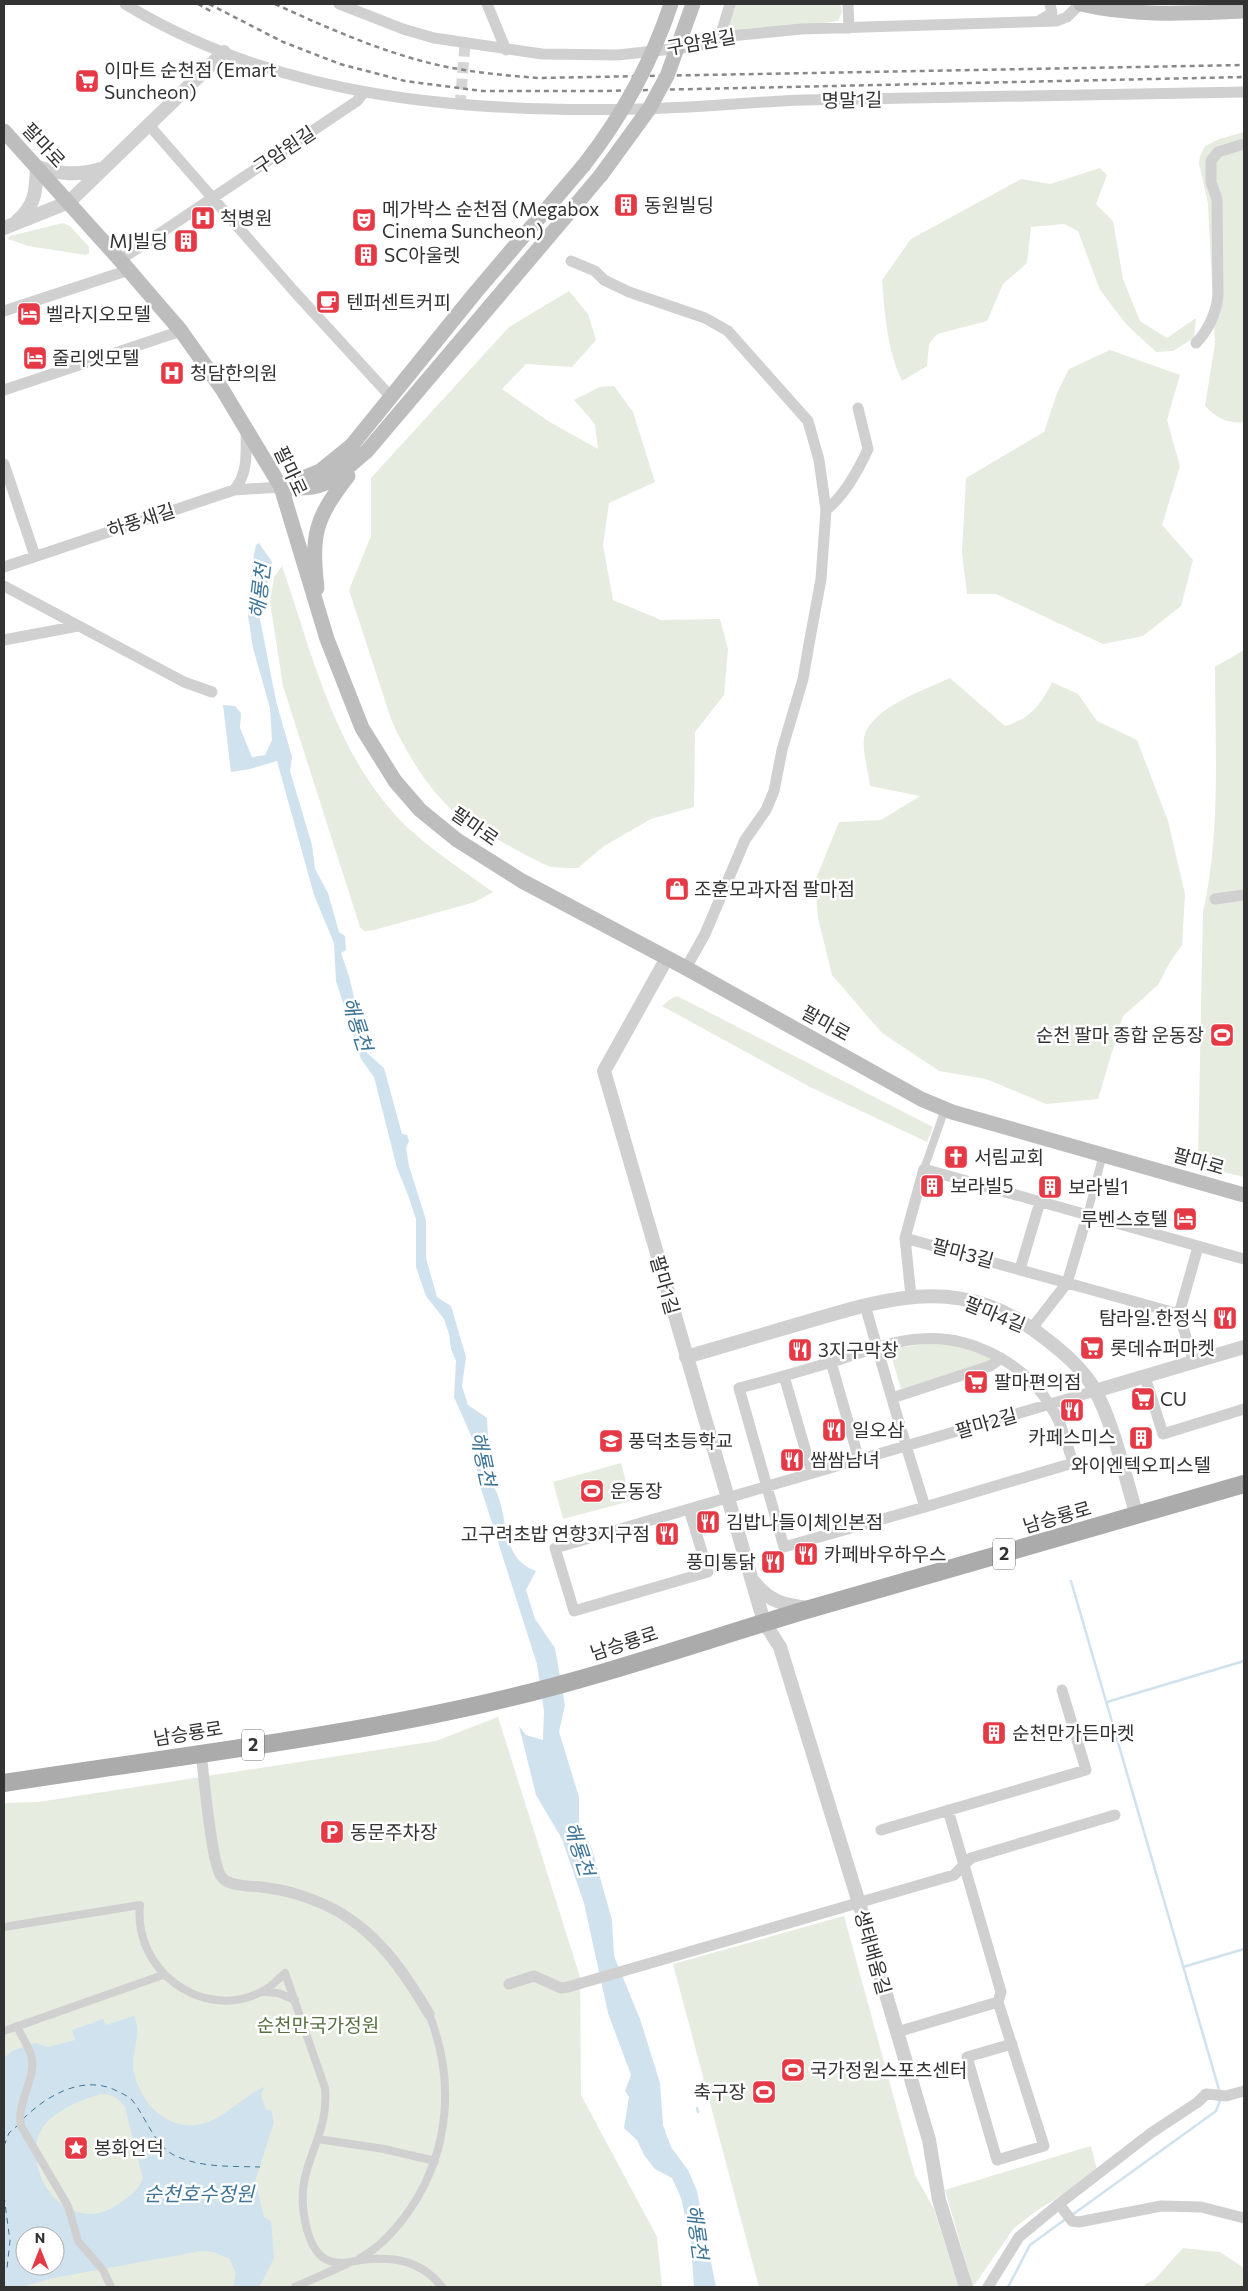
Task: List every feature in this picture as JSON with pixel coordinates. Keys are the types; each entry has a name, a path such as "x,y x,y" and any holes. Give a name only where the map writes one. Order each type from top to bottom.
{"main road":[{"path":"280,487 320,471 352,445 584,165 612,130 631,98 646,69 671,4"},
{"path":"322,622 314,551 316,530 321,515 329,501 367,452 601,175 649,109 667,76 693,4"},
{"path":"1080,4 1106,10 1140,14 1244,11"},
{"name":"팔마로","path":"4,131 125,265 181,331 222,389 246,428 280,487 322,622 349,697 369,741 395,781 420,810 457,840 481,856 922,1099 945,1109 1244,1195"},
{"path":"280,487 315,488 331,482 367,452"},
{"name":"남승룡로","path":"4,1783 407,1720 501,1699 578,1680 764,1622 1244,1484"}],"street":[{"path":"125,4 166,27 224,52 289,74 364,92"},
{"name":"구암원길","path":"339,4 403,29 465,44 542,54 618,55 699,46 720,37 848,28 1062,20 1080,4"},
{"path":"488,4 506,50"},
{"path":"720,37 730,4"},
{"path":"848,4 848,28"},
{"path":"1037,22 1052,13 1050,4"},
{"path":"8,227 69,202 224,52"},
{"name":"구암원길","path":"4,311 125,265 212,198 356,101 364,92"},
{"name":"명말1길","path":"364,92 460,106 636,109 804,100 1244,92"},
{"path":"148,124 391,397"},
{"path":"1196,343 1202,337 1216,308 1218,296 1216,199 1211,182 1211,161 1218,152 1244,144"},
{"path":"8,227 30,208 34,200 37,166 68,175 86,174 103,168"},
{"path":"571,261 595,271 604,280 629,292 705,318 728,331 808,421 819,460 826,510 822,569 803,679 782,750 774,791 766,810 745,840 712,919 686,968"},
{"path":"4,390 181,331"},
{"path":"826,510 838,501 868,449 858,408"},
{"path":"234,490 242,481 244,472 246,428"},
{"path":"4,464 35,556"},
{"name":"하풍새길","path":"4,567 234,490 280,487"},
{"path":"4,586 184,682 212,692"},
{"path":"4,640 78,626"},
{"path":"1215,899 1244,896"},
{"name":"팔마1길","path":"667,958 604,1071 764,1622"},
{"path":"911,1296 905,1238 924,1169 945,1109"},
{"path":"1032,1328 1067,1283 1104,1154"},
{"path":"924,1169 1244,1260"},
{"name":"팔마3길","path":"1020,1269 1040,1202"},
{"name":"팔마3길","path":"905,1238 1179,1314"},
{"path":"1194,1363 1179,1314 1198,1247"},
{"name":"팔마4길","path":"686,1358 865,1305 911,1296 947,1297 974,1302 1006,1314 1032,1328 1065,1354 1083,1373 1095,1391 1105,1415 1137,1516"},
{"path":"865,1305 925,1507"},
{"path":"933,1339 966,1344 1001,1358 1022,1374 1050,1405 1059,1422 1073,1463 784,1547 739,1388 877,1348 908,1340 933,1339"},
{"name":"팔마2길","path":"689,1509 708,1572 574,1611 555,1548 1244,1347"},
{"path":"892,1398 990,1366 1001,1358"},
{"path":"831,1362 859,1460"},
{"path":"784,1376 812,1473"},
{"path":"1145,1377 1163,1434 1244,1409"},
{"path":"751,1578 763,1594 774,1601 812,1608"},
{"name":"생태배움길","path":"764,1622 780,1647 859,1903 929,2140 940,2200 966,2287"},
{"path":"880,1830 1086,1770 1062,1690"},
{"path":"201,1753 215,1860 220,1875 231,1883 274,1889 303,1896 334,1910 367,1930 385,1949 411,1983 429,2014 441,2048 446,2098 445,2119 435,2161 428,2178 400,2224 370,2253 295,2287"},
{"path":"948,1810 1001,1992 998,2002 1013,2048 1044,2146 997,2160 967,2057 1013,2048"},
{"path":"509,1984 534,1976 561,1988 568,1987 954,1875 971,1858 1115,1815"},
{"path":"4,1927 140,1905 140,1930 145,1949 163,1975 182,1988 208,1998 238,1999 262,1992 278,1993 295,2000"},
{"path":"262,1992 285,1972 325,2088 327,2106 318,2139 308,2160 301,2191 307,2233 311,2243 326,2259 337,2262 374,2258 405,2260 421,2267 442,2287"},
{"path":"4,2031 163,1975"},
{"path":"897,2032 998,2002"},
{"path":"17,2026 31,2056 31,2073 21,2104 21,2126 68,2206 78,2241 103,2270 111,2287"},
{"path":"988,2287 1019,2236 1060,2207 1150,2132 1198,2102 1206,2094 1226,2096 1244,2091"},
{"path":"318,2139 388,2149 435,2161"},
{"path":"1060,2207 1072,2221 1079,2222 1161,2206 1201,2207 1244,2218"}],"green space":[{"path":"735,4 840,4 842,12 838,21 737,32 728,25"},
{"path":"1244,132 1244,422 1232,422 1214,414 1205,406 1215,344 1208,203 1199,164 1200,156 1205,146 1219,139"},
{"path":"1100,168 1107,175 1096,204 1113,221 1123,279 1140,321 1167,338 1196,318 1194,338 1173,351 1156,352 1126,324 1100,290 1078,231 1064,224 1031,227 1027,263 1003,284 987,321 937,334 929,344 927,366 902,381 890,344 882,280 911,239 1021,179 1050,184"},
{"path":"63,223 70,226 89,247 89,253 86,255 28,246 8,239 10,236"},
{"path":"569,291 588,314 596,340 572,367 526,364 502,389 548,421 598,449 595,424 574,400 600,387 614,386 633,412 655,482 609,503 603,545 613,600 661,620 720,619 728,649 724,695 695,732 694,807 651,819 604,846 578,868 552,867 517,850 459,815 434,791 410,756 391,719 349,590 371,536 371,478 509,327"},
{"path":"1110,350 1180,375 1167,420 1180,466 1162,525 1193,560 1181,606 1143,636 1103,644 996,594 967,594 962,553 966,478 1044,432 1057,393 1069,369"},
{"path":"282,566 330,705 362,771 383,801 408,828 439,854 493,892 475,902 374,930 364,931 360,927 283,686 270,602 274,577"},
{"name":"순천 팔마 종합 운동장","path":"1244,650 1244,1177 1202,1167 1198,1157 1203,912 1209,882 1215,821 1215,667"},
{"path":"950,678 1005,726 1014,723 1034,710 1044,698 1052,682 1078,694 1097,721 1137,740 1168,821 1185,894 1182,945 1170,962 1158,985 1123,1016 1098,1099 1046,1104 986,1079 939,1071 882,1033 832,975 818,918 815,881 839,822 881,820 920,796 870,786 864,744 868,728 876,718 900,701"},
{"path":"677,996 933,1127 927,1142 812,1088 662,1006"},
{"path":"941,1342 990,1355 989,1362 901,1389 889,1349"},
{"name":"운동장","path":"621,1463 631,1501 563,1519 553,1482"},
{"name":"순천만국가정원","path":"498,1717 580,1977 581,2095 657,2237 662,2287 4,2287 4,1803 38,1802 436,1741"},
{"name":"국가정원스포츠센터","path":"844,1916 915,2175 934,2209 959,2287 759,2287 673,1964"},
{"path":"1091,2146 1098,2174 1039,2209 1014,2228 973,2287 945,2190"},
{"path":"1183,2248 1220,2252 1244,2268 1244,2287 1144,2287 1145,2284 1154,2280"}],"water":[{"name":"해룡천","path":"259,543 272,562 260,619 276,701 292,757 290,771 312,845 315,869 328,893 339,932 345,936 346,950 341,953 349,976 367,1053 384,1068 402,1134 407,1135 409,1141 406,1148 409,1166 426,1220 426,1258 437,1297 451,1306 466,1357 462,1386 468,1405 487,1418 489,1458 485,1472 501,1504 511,1548 525,1565 536,1571 526,1590 535,1619 555,1648 565,1705 559,1732 579,1797 579,1822 592,1849 612,1920 614,1956 640,2019 660,2083 663,2125 671,2147 688,2170 697,2191 716,2287 694,2287 691,2244 681,2198 672,2178 655,2169 644,2155 637,2140 624,2128 629,2097 625,2091 631,2075 608,2013 584,1903 562,1839 536,1795 519,1726 526,1735 543,1740 544,1711 537,1664 477,1476 477,1449 454,1397 456,1361 451,1349 449,1334 444,1319 426,1296 416,1267 416,1219 397,1168 374,1077 361,1059 336,981 334,943 314,895 277,761 250,769 231,772 223,705 235,706 241,713 240,728 252,757 265,755 272,740 270,708 253,648 248,616 253,559 256,545"},
{"name":"순천호수정원","path":"134,2016 137,2037 133,2065 138,2085 152,2108 174,2122 186,2125 199,2125 213,2120 264,2087 261,2096 266,2110 271,2110 274,2122 255,2181 264,2217 271,2221 274,2258 261,2284 257,2287 233,2287 236,2274 230,2259 213,2252 201,2251 65,2276 65,2226 15,2226 15,2276 64,2276 22,2287 4,2287 4,2058 12,2051 35,2043 48,2047 75,2040 72,2030 103,2019 106,2025","holes":["101,2094 115,2097 125,2108 143,2178 137,2189 120,2203 99,2213 80,2213 63,2205 49,2192 40,2175 36,2156 38,2138 47,2122 65,2108"]}],"waterway":[{"path":"1071,1581 1220,2093"},
{"path":"1107,1702 1244,1661"},
{"path":"1183,1967 1244,1949"},
{"path":"1072,2215 1216,2111 1221,2098"},
{"path":"697,2108 698,2112"},
{"path":"1008,2287 1030,2245 1067,2218"}],"ferry route":[{"path":"23,2119 43,2102 67,2089 93,2085 106,2087 129,2097 162,2146 176,2156 196,2163 260,2167"},
{"path":"4,2146 9,2133 17,2126"},
{"path":"4,2196 10,2241 7,2268 4,2272"}],"tunnel":[{"path":"460,106 465,44"}],"railway":[{"path":"198,4 214,13"},
{"path":"209,4 283,42 340,64 405,81 482,91 603,91 1244,77"},
{"path":"275,4 363,42 418,60 478,72 539,78 1244,65"}],"place":[{"name":"이마트 순천점 (Emart Suncheon)","path":"87,81"},
{"name":"동원빌딩","path":"626,205"},
{"name":"척병원","path":"203,218"},
{"name":"메가박스 순천점 (Megabox Cinema Suncheon)","path":"364,220"},
{"name":"MJ빌딩","path":"186,241"},
{"name":"SC아울렛","path":"366,255"},
{"name":"텐퍼센트커피","path":"328,302"},
{"name":"벨라지오모텔","path":"29,314"},
{"name":"줄리엣모텔","path":"35,358"},
{"name":"청담한의원","path":"172,373"},
{"name":"조훈모과자점 팔마점","path":"677,889"},
{"name":"순천 팔마 종합 운동장","path":"1222,1035"},
{"name":"서림교회","path":"956,1157"},
{"name":"보라빌5","path":"932,1186"},
{"name":"보라빌1","path":"1050,1187"},
{"name":"루벤스호텔","path":"1185,1219"},
{"name":"탐라일.한정식","path":"1225,1318"},
{"name":"롯데슈퍼마켓","path":"1092,1348"},
{"name":"3지구막창","path":"800,1350"},
{"name":"팔마편의점","path":"976,1382"},
{"name":"CU","path":"1143,1399"},
{"name":"카페스미스","path":"1072,1410"},
{"name":"일오삼","path":"834,1430"},
{"name":"와이엔텍오피스텔","path":"1141,1438"},
{"name":"풍덕초등학교","path":"611,1441"},
{"name":"쌈쌈남녀","path":"792,1460"},
{"name":"운동장","path":"592,1491"},
{"name":"김밥나들이체인본점","path":"708,1522"},
{"name":"고구려초밥 연향3지구점","path":"667,1534"},
{"name":"카페바우하우스","path":"806,1554"},
{"name":"풍미통닭","path":"773,1562"},
{"name":"순천만가든마켓","path":"994,1733"},
{"name":"동문주차장","path":"332,1832"},
{"name":"국가정원스포츠센터","path":"793,2070"},
{"name":"축구장","path":"764,2092"},
{"name":"봉화언덕","path":"76,2148"}]}
